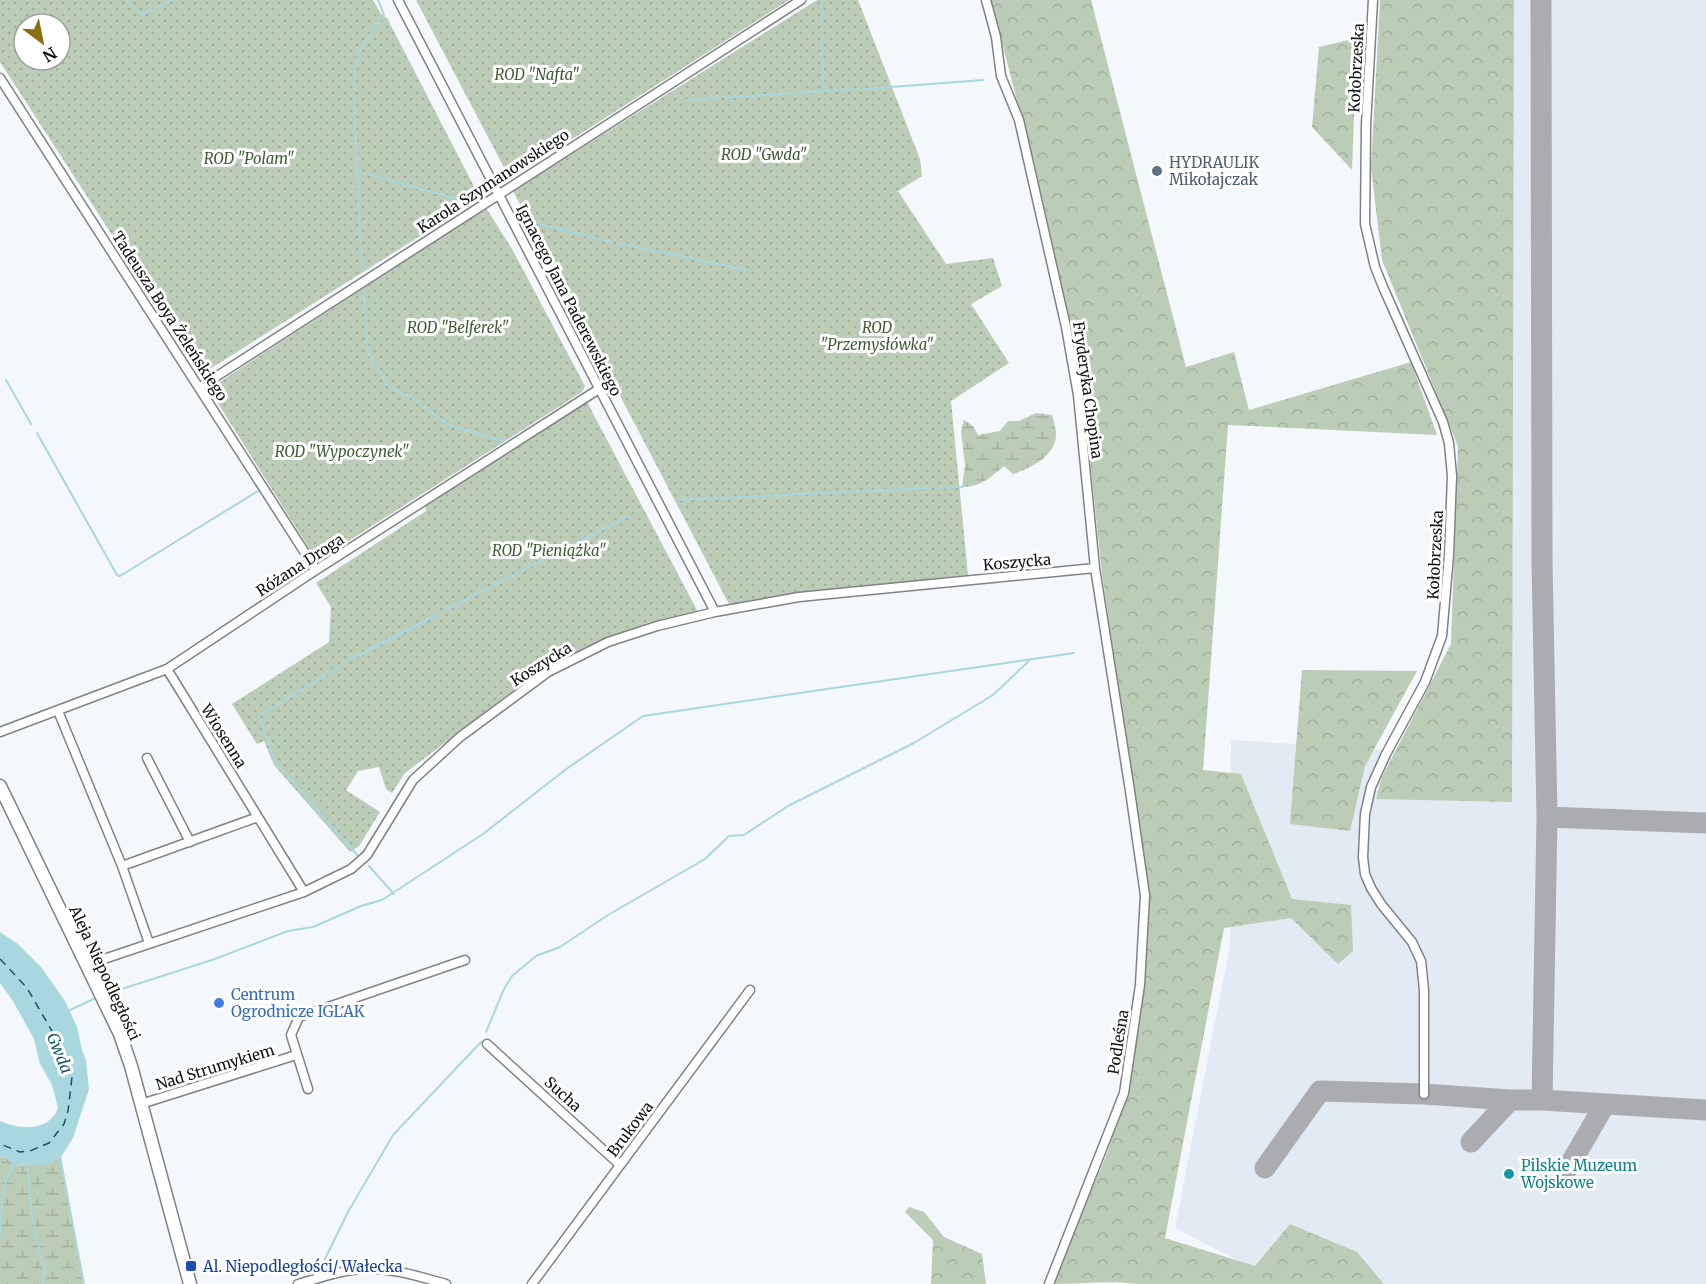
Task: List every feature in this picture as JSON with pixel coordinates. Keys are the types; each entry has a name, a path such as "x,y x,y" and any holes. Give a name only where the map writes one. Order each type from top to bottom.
{"street":[{"name":"Ignacego Jana Paderewskiego","path":"398,0 715,612"},
{"name":"Karola Szymanowskiego","path":"200,387 801,0"},
{"name":"Fryderyka Chopina","path":"986,0 996,37 1001,76 1019,120 1066,327 1078,395 1095,568 1130,791"},
{"name":"Kołobrzeska","path":"1373,0 1366,125 1365,224 1383,287 1443,422 1449,443 1452,476 1449,555 1442,636 1425,682 1371,787 1365,814 1365,874 1381,904 1417,951 1423,970 1424,1094"},
{"name":"Tadeusza Boya Żeleńskiego","path":"0,78 316,570"},
{"name":"Różana Droga","path":"0,732 167,669 316,570 599,389"},
{"name":"Koszycka","path":"86,965 304,892 358,864 413,780 460,737 548,672 608,642 657,626 715,612 799,597 1095,568"},
{"name":"Wiosenna","path":"167,669 304,892"},
{"path":"58,711 122,866 149,943"},
{"path":"147,758 190,842"},
{"name":"Aleja Niepodległości","path":"0,786 125,1048 190,1284"},
{"name":"Podleśna","path":"1049,1284 1124,1093 1140,986 1145,895 1130,791"},
{"path":"122,866 258,817"},
{"name":"Nad Strumykiem","path":"308,1089 291,1035 299,1017 465,960"},
{"name":"Brukowa","path":"532,1284 750,990"},
{"name":"Sucha","path":"487,1044 620,1165"},
{"name":"Nad Strumykiem","path":"141,1104 296,1055"},
{"path":"298,1284 365,1269 380,1269 415,1275 446,1284"}],"shaded area":[{"path":"1487,0 1706,0 1706,1284 1283,1284 1175,1228 1230,945 1231,740 1502,757"}],"green space":[{"name":"ROD \"Polam\"","path":"0,0 373,0 381,14 387,18 480,198 202,374 0,62"},
{"name":"ROD \"Nafta\"","path":"416,0 789,0 510,179"},
{"path":"817,0 858,0 920,159 922,176 898,191 946,264 993,258 1002,286 971,304 1009,363 951,401 968,575 789,595 730,606 513,191"},
{"path":"991,0 1091,0 1186,367 1234,352 1249,410 1411,362 1437,435 1228,425 1203,770 1241,774 1292,899 1351,905 1353,951 1338,964 1291,918 1224,928 1165,1238 1255,1266 1290,1224 1357,1252 1384,1284 1105,1282 1051,1284 1107,1154 1129,1082 1149,898 1102,574 1084,404 1043,201"},
{"path":"1380,0 1514,0 1512,802 1376,799 1382,777 1451,644 1458,446 1382,260 1371,167"},
{"path":"1357,38 1352,170 1312,127 1319,47"},
{"path":"486,208 512,249 585,386 582,392 317,561 209,389"},
{"name":"ROD \"Pieniążka\"","path":"587,402 698,612 647,623 584,648 532,677 405,773 392,793 386,789 379,767 358,771 346,790 380,812 359,846 350,852 274,765 264,741 257,744 232,704 329,642 331,607 316,583 426,511 425,506"},
{"path":"1036,413 1052,415 1056,434 1055,442 1047,455 1035,465 1013,474 1004,466 974,486 962,487 965,465 961,431 964,420 973,426 978,435 1000,431 1008,421 1019,421"},
{"path":"1302,670 1417,671 1365,766 1350,831 1290,824"},
{"path":"61,1157 84,1284 0,1284 0,1158 6,1158 15,1165 44,1163"},
{"path":"909,1207 924,1212 944,1237 982,1254 986,1284 931,1284 933,1240 905,1212"}],"water":[{"name":"Gwda","path":"0,932 18,944 41,967 65,1001 77,1027 86,1060 89,1089 73,1138 61,1157 49,1164 15,1165 6,1158 0,1158 0,1121 16,1126 33,1127 48,1121 58,1108 52,1085 40,1064 34,1039 0,983"}],"waterway":[{"path":"127,0 135,10 142,14 155,9"},
{"path":"161,6 172,0"},
{"path":"354,89 358,57 384,15 378,0"},
{"path":"821,0 822,22"},
{"path":"821,33 824,91"},
{"path":"865,89 983,80"},
{"path":"799,93 858,89"},
{"path":"725,98 792,93"},
{"path":"354,95 356,144"},
{"path":"687,100 719,98"},
{"path":"356,147 360,241"},
{"path":"357,171 471,203"},
{"path":"536,223 611,242"},
{"path":"618,243 746,270"},
{"path":"361,247 363,271"},
{"path":"363,287 368,353 389,387 409,396 449,425 502,441"},
{"path":"6,380 31,424"},
{"path":"37,433 117,575 120,576 258,491"},
{"path":"938,488 962,487"},
{"path":"679,500 930,488"},
{"path":"444,611 628,516"},
{"path":"349,660 438,614"},
{"path":"106,994 212,960 288,931 313,927 361,906 382,900 483,834 565,770 643,716 1074,653"},
{"path":"486,1032 512,976 536,956 560,947 608,915 705,859 729,836 744,835 788,806 914,743 993,695 1031,659"},
{"path":"343,664 259,716 276,763 359,857"},
{"path":"369,866 394,894"},
{"path":"70,1010 98,997"},
{"path":"323,1271 323,1263 348,1212 393,1135 481,1042"},
{"path":"60,1157 84,1284"},
{"path":"27,1162 32,1216 44,1271 43,1284"},
{"path":"0,1235 4,1188 16,1164"}],"ferry route":[{"path":"0,959 27,988 56,1038 72,1077 64,1124 49,1143 30,1151 20,1152 0,1144"}],"taxiway":[{"path":"1541,0 1542,561 1547,817 1542,1100 1706,1110"},
{"path":"1547,817 1706,823"},
{"path":"1265,1168 1320,1091 1542,1100"},
{"path":"1471,1142 1510,1100"},
{"path":"1568,1168 1605,1104"}],"place":[{"name":"HYDRAULIK Mikołajczak","path":"1157,171"},
{"name":"Centrum Ogrodnicze IGLAK","path":"219,1003"},
{"name":"Pilskie Muzeum Wojskowe","path":"1509,1174"},
{"name":"Al. Niepodległości/ Wałecka","path":"191,1266"}],"park label":[{"name":"ROD \"Gwda\"","path":"764,154"},
{"name":"ROD \"Belferek\"","path":"458,327"},
{"name":"ROD \"Przemysłówka\"","path":"877,336"},
{"name":"ROD \"Wypoczynek\"","path":"342,451"}]}
